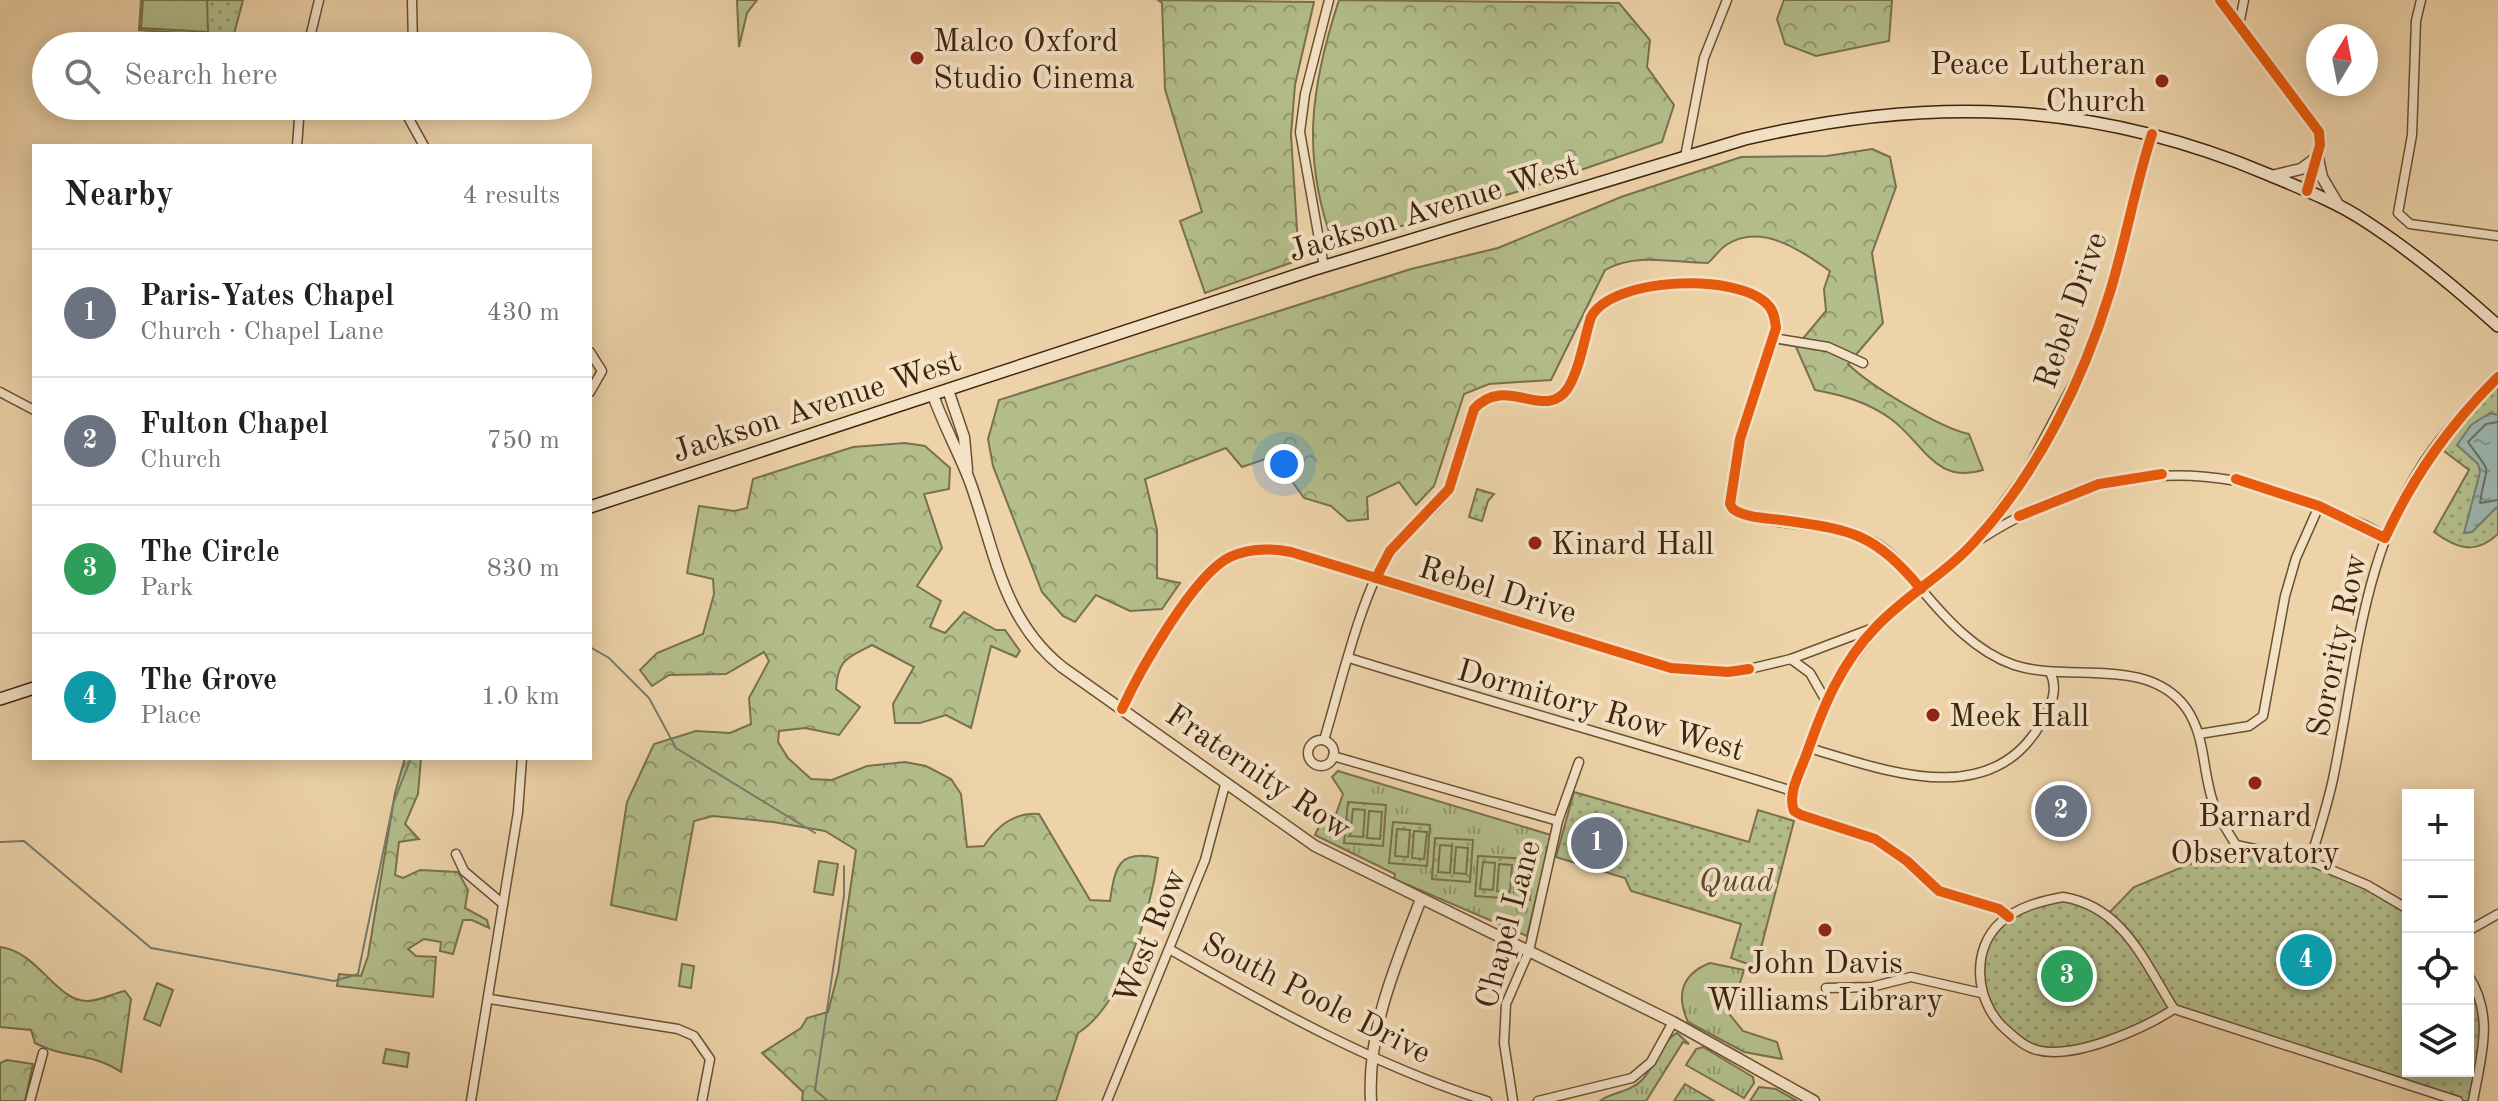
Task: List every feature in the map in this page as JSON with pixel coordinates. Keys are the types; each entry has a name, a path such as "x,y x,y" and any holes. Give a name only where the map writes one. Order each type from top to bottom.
{"main road":[{"name":"Jackson Avenue West","path":"592,506 1324,267 1685,157 1814,122 1924,110 2033,113 2152,134 2228,158 2339,206 2422,260 2498,326"},
{"path":"0,699 32,689"}],"street":[{"path":"311,32 319,0"},
{"path":"412,0 413,32"},
{"path":"1324,267 1300,132 1305,94 1329,0"},
{"path":"1685,157 1704,58 1727,0"},
{"path":"2220,0 2319,132 2317,156 2307,191"},
{"path":"2239,25 2244,0"},
{"path":"2421,0 2416,21 2412,135 2398,213 2410,224 2498,236"},
{"path":"297,144 299,120"},
{"path":"410,120 423,144"},
{"name":"Rebel Drive","path":"1122,709 1189,597 1227,558 1260,549 1277,550 1376,578 1671,668 1728,672 1791,659 1876,627 1975,542 2004,507 2058,419 2089,354 2111,290 2152,134"},
{"path":"2271,176 2301,169 2317,156"},
{"path":"2317,156 2322,177 2339,206"},
{"path":"1324,740 1376,578 1403,535 1449,489 1474,409 1490,396 1501,393 1543,402 1562,395 1570,384 1591,317 1596,307 1610,297 1683,283 1729,287 1769,305 1775,320 1773,338 1740,439 1730,504 1733,509 1750,515 1854,532 1878,544 1896,559 1972,642 1993,657 2050,672 2126,675 2162,687 2187,708 2199,734 2213,802 2236,845 2310,861 2367,885 2402,905"},
{"path":"1773,338 1828,347 1863,363"},
{"path":"592,355 602,371 600,380 592,390"},
{"name":"Sorority Row","path":"2310,861 2334,776 2359,622 2385,538 2432,450 2459,416 2498,377"},
{"name":"Fraternity Row","path":"948,390 964,437 968,476"},
{"path":"0,392 32,409"},
{"name":"Fraternity Row","path":"933,395 968,476 1014,613 1027,634 1062,667 1315,846 1673,1022 1814,1101"},
{"path":"1975,542 2019,516 2099,484 2178,474 2236,479 2319,506 2385,538"},
{"path":"2199,734 2249,726 2263,716 2285,596 2296,558 2319,506"},
{"path":"2004,507 2019,516"},
{"name":"Dormitory Row West","path":"1349,658 1786,789 1792,794 1826,701 1848,662 1876,627"},
{"path":"1791,659 1810,673 1826,701"},
{"path":"1809,748 1900,776 1932,779 1998,767 2019,752 2039,728 2054,695 2050,672"},
{"path":"1324,740 1333,748 1333,756 1323,765 1315,764 1309,758 1310,745 1324,740"},
{"path":"1333,756 1558,821"},
{"path":"471,1101 490,999 522,760"},
{"name":"Chapel Lane","path":"1513,1101 1504,1043 1506,1004 1529,951 1558,821 1579,762"},
{"name":"West Row","path":"1107,1101 1171,950 1205,860 1225,785"},
{"path":"456,854 464,871 503,904"},
{"path":"2174,1009 2158,1019 2085,1048 2035,1050 1996,1019 1981,993 1980,969 1985,948 1999,924 2042,901 2063,897 2097,906 2118,923 2174,1009 2458,1101"},
{"path":"1371,1101 1370,1056 1392,974 1421,899"},
{"path":"2474,928 2498,914"},
{"name":"South Poole Drive","path":"1171,950 1303,1024 1370,1056 1487,1101"},
{"path":"1826,988 1871,987 1911,977 1981,993"},
{"path":"2473,1101 2482,1064 2485,1020 2483,1004 2474,987"},
{"path":"490,999 678,1029 694,1036 710,1059 710,1074 702,1101"},
{"path":"1538,1101 1632,1078 1644,1072 1673,1022"},
{"path":"30,1101 43,1053"}],"green space":[{"path":"141,0 243,0 235,32 139,30"},
{"path":"143,0 207,0 208,32 141,28"},
{"path":"737,0 757,0 747,13 739,47"},
{"path":"1158,0 1314,2 1295,85 1291,135 1299,260 1205,293 1180,221 1202,212 1165,89 1162,3"},
{"path":"1339,0 1619,3 1650,40 1647,67 1674,105 1662,142 1523,190 1334,246 1317,183 1313,123 1321,63"},
{"path":"1784,0 1892,0 1889,41 1816,56 1785,44 1777,19"},
{"path":"1872,149 1890,157 1896,187 1872,253 1883,323 1848,364 1906,405 1969,434 1983,470 1953,472 1941,467 1902,428 1882,413 1854,400 1815,390 1796,347 1826,311 1824,289 1830,271 1781,242 1753,237 1726,245 1708,263 1642,260 1629,261 1605,270 1551,380 1489,384 1464,394 1434,486 1416,505 1399,482 1367,497 1368,519 1348,521 1331,506 1304,498 1274,456 1242,467 1226,448 1145,479 1157,530 1157,578 1180,583 1162,609 1130,611 1096,595 1075,622 1063,616 1042,592 993,466 988,439 999,400 1411,269 1498,248 1621,197 1741,157 1827,156"},
{"path":"2498,377 2498,534 2482,545 2459,546 2434,532 2469,470 2436,445"},
{"path":"905,443 925,446 950,468 949,489 924,494 942,548 917,586 941,601 930,627 945,633 964,612 996,630 1005,630 1020,651 1016,657 991,646 971,728 946,715 920,723 895,723 893,704 914,667 872,645 850,657 839,671 836,689 860,707 839,735 805,728 779,731 778,742 788,758 811,779 832,780 867,766 905,762 926,766 951,779 961,794 967,847 984,846 995,832 1014,818 1039,814 1090,900 1110,901 1117,870 1127,858 1158,858 1149,902 1132,954 1108,1001 1078,1033 1056,1101 802,1101 803,1092 762,1053 801,1028 807,1018 828,1012 838,973 856,850 825,831 713,816 694,821 676,920 611,905 627,802 654,744 696,731 730,733 751,724 749,698 769,661 764,652 726,674 669,675 652,686 640,670 657,653 703,634 714,594 713,579 687,573 699,506 734,511 747,508 753,479 853,447"},
{"path":"1477,489 1494,494 1488,501 1482,521 1469,517"},
{"path":"404,760 421,760 418,794 405,824 419,839 399,842 395,875 403,878 420,870 458,872 468,890 465,908 487,920 489,928 472,920 463,920 453,954 440,951 441,942 424,939 408,949 416,956 436,957 433,997 337,986 339,974 361,976 368,956 395,793"},
{"path":"1338,771 1551,835 1527,936 1394,879 1395,874 1315,835 1326,812 1336,814 1343,794 1332,777"},
{"name":"Quad","path":"1574,792 1749,842 1758,810 1794,821 1756,967 1731,958 1741,924 1631,891 1625,878 1556,857"},
{"path":"1348,802 1386,805 1383,846 1344,843"},
{"path":"1353,809 1365,810 1363,837 1350,836"},
{"path":"1369,811 1382,812 1380,839 1367,838"},
{"path":"1393,822 1430,825 1427,866 1389,863"},
{"path":"1397,829 1410,830 1408,857 1395,856"},
{"path":"1414,831 1427,832 1424,859 1412,858"},
{"path":"1435,838 1473,840 1470,882 1432,879"},
{"path":"1440,845 1452,846 1450,873 1438,872"},
{"path":"2236,845 2324,870 2402,906 2402,1077 2474,1077 2474,991 2485,1020 2473,1101 2458,1101 2174,1009 2117,1035 2073,1049 2033,1047 2016,1038 1981,993 1985,948 2009,917 2063,897 2108,914 2134,887"},
{"path":"1456,847 1468,848 1466,874 1454,873"},
{"path":"1478,856 1532,859 1530,900 1475,896"},
{"path":"819,861 838,864 833,895 814,892"},
{"path":"1483,862 1495,863 1493,890 1480,889"},
{"path":"1499,864 1512,865 1510,892 1497,891"},
{"path":"1516,865 1528,866 1526,893 1514,892"},
{"path":"0,947 25,957 66,994 77,999 92,1001 125,991 131,999 121,1072 100,1061 35,1043 31,1030 0,1027"},
{"path":"1710,963 1744,970 1730,1015 1743,1031 1777,1042 1782,1059 1744,1052 1688,1022 1682,1003 1684,987 1693,973"},
{"path":"682,964 694,966 691,988 679,986"},
{"path":"157,983 173,990 160,1026 144,1019"},
{"path":"1677,1033 1689,1044 1683,1042 1646,1101 1600,1101 1638,1084 1667,1042"},
{"path":"1703,1047 1753,1077 1754,1083 1744,1098 1686,1065 1696,1049"},
{"path":"386,1049 409,1053 407,1067 383,1063"},
{"path":"7,1060 33,1064 25,1101 0,1101 0,1063"},
{"path":"1685,1084 1714,1101 1674,1101"},
{"path":"1759,1087 1776,1089 1797,1101 1750,1101"}],"water":[{"path":"2490,413 2498,415 2498,506 2472,532 2464,533 2480,472 2478,464 2457,445 2471,425"}],"waterway":[{"path":"592,648 609,658 649,698 676,748 815,833"},
{"path":"0,842 24,841 151,948 334,981 358,974 393,804 410,760"},
{"path":"828,1101 815,1090 844,896 844,866"}],"cycle path":[{"path":"2220,0 2319,132 2320,145 2307,191"},
{"path":"2009,917 1999,909 1939,891 1907,861 1875,839 1794,811 1793,789 1827,702 1853,655 1888,615 1976,540 2020,485 2056,423 2099,325 2152,134"},
{"path":"1376,578 1390,551 1449,489 1474,409 1486,399 1499,395 1537,401 1559,397 1576,372 1591,317 1603,304 1648,287 1704,284 1731,287 1753,294 1770,307 1776,325 1740,439 1730,504 1733,509 1750,516 1826,527 1860,537 1889,556 1921,589"},
{"path":"2236,479 2319,506 2385,538 2434,452 2498,377"},
{"path":"2019,516 2099,484 2162,474"},
{"path":"1122,709 1154,649 1200,583 1230,557 1260,550 1291,552 1671,668 1728,672 1749,669"}],"place":[{"name":"Malco Oxford Studio Cinema","path":"917,58"},
{"name":"Peace Lutheran Church","path":"2162,81"},
{"name":"Kinard Hall","path":"1535,543"},
{"name":"Meek Hall","path":"1933,715"},
{"name":"Barnard Observatory","path":"2255,783"},
{"name":"Fulton Chapel","path":"2061,811"},
{"name":"Paris-Yates Chapel","path":"1597,843"},
{"name":"John Davis Williams Library","path":"1825,930"},
{"name":"The Grove","path":"2306,960"},
{"name":"The Circle","path":"2067,976"}]}
